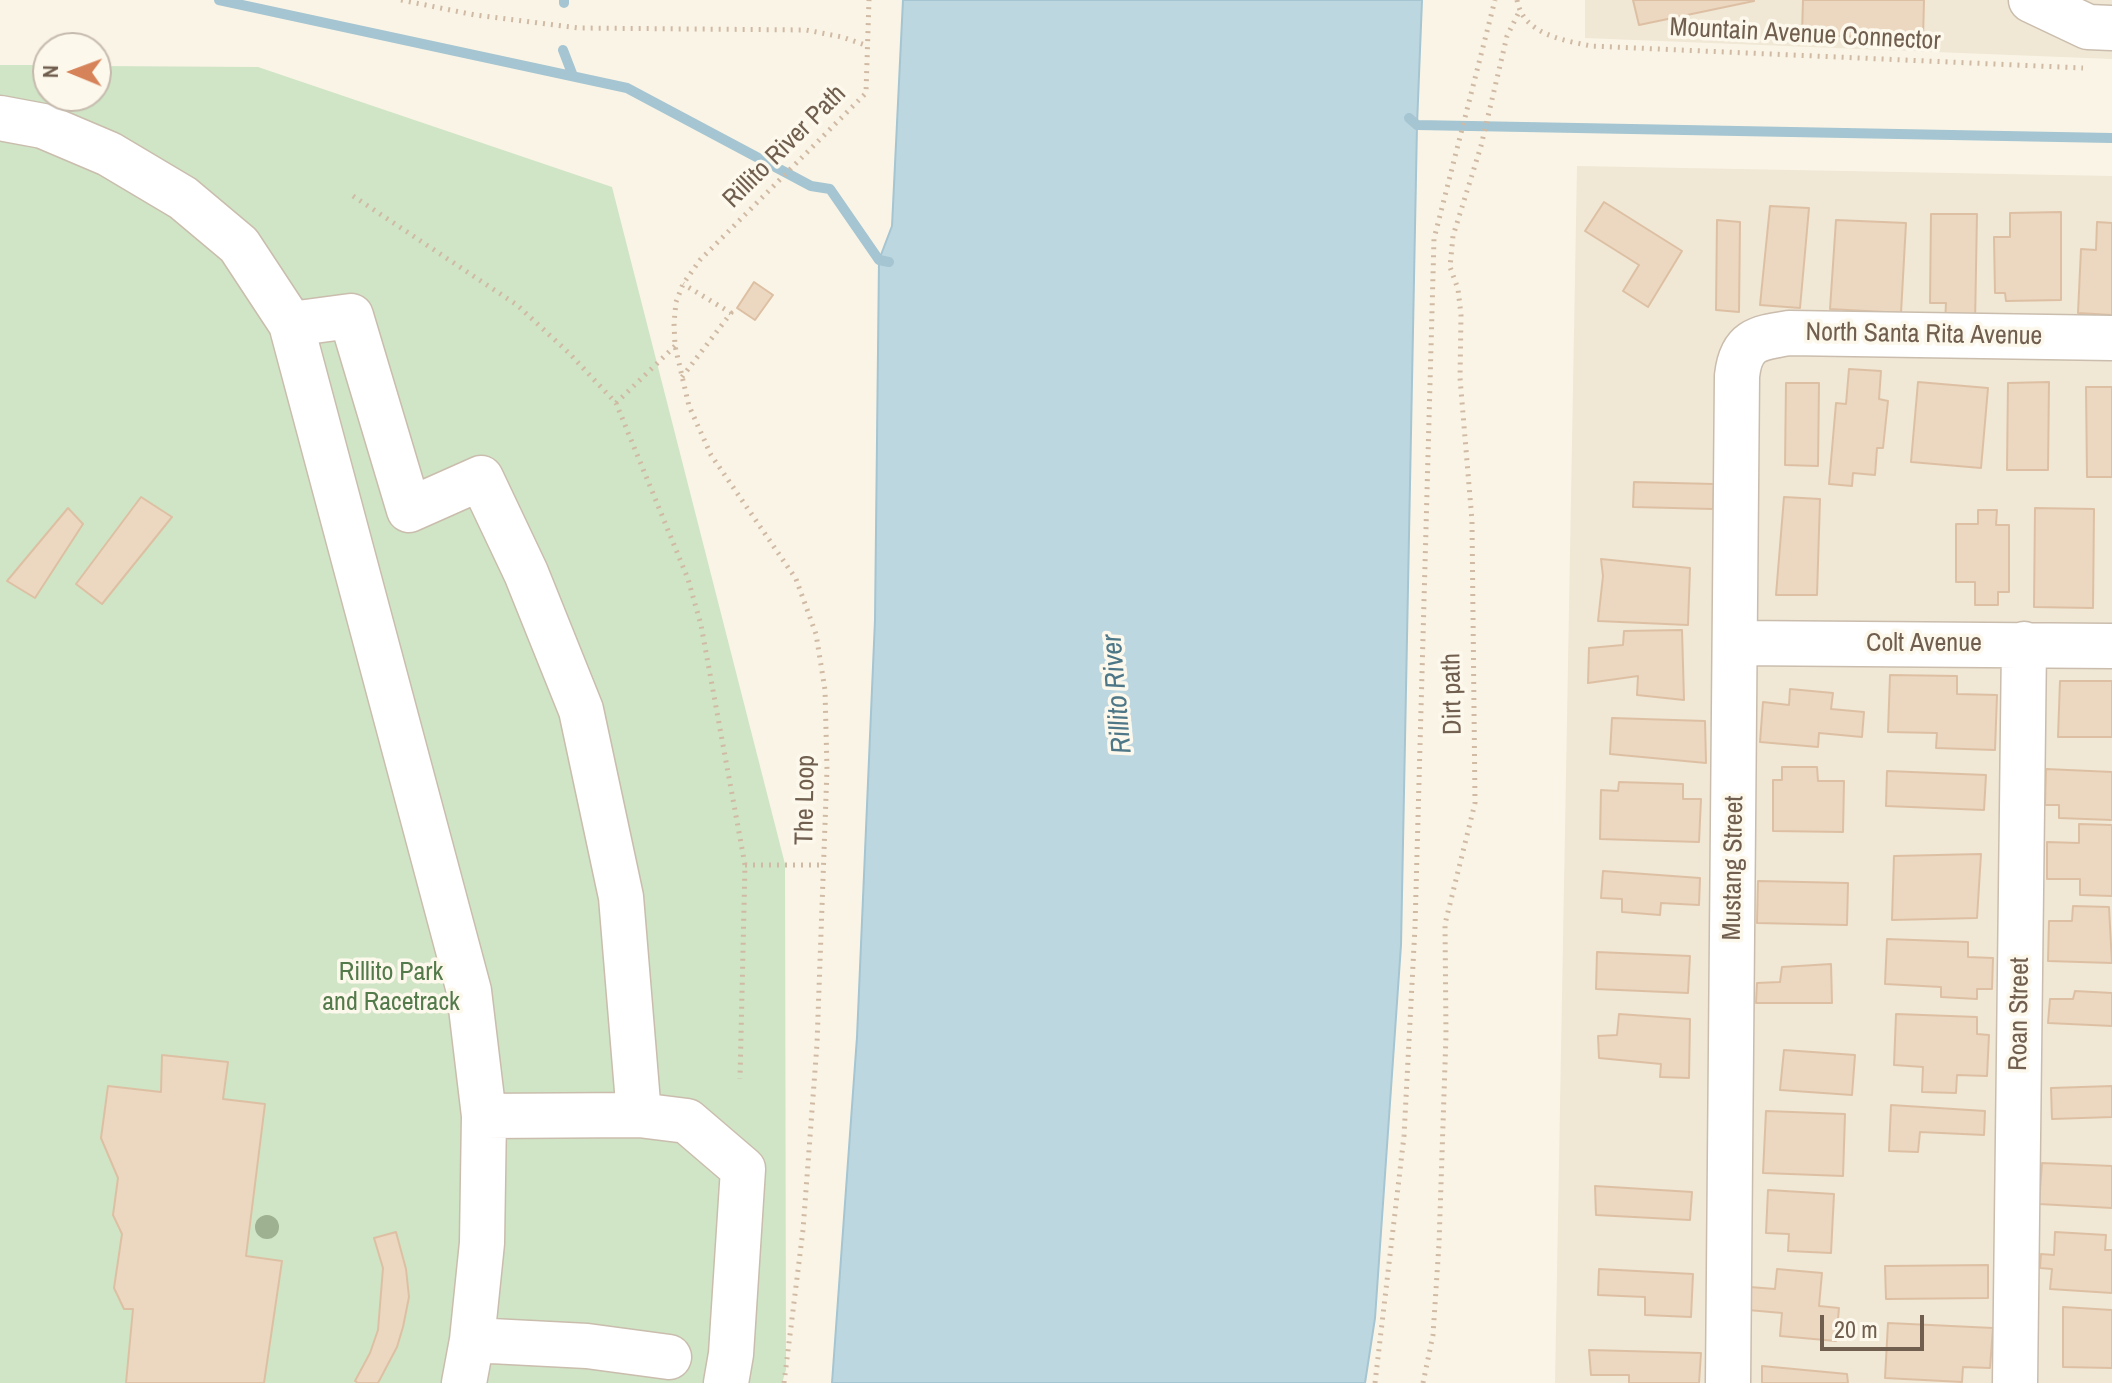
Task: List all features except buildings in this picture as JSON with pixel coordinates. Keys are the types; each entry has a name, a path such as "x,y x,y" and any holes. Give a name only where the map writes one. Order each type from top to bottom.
{"street":[{"path":"2031,0 2088,27 2112,28"},
{"path":"0,118 43,126 109,154 183,198 239,245 291,324 469,991 484,1116 482,1243 472,1340 464,1383"},
{"path":"291,324 351,316 409,510 481,478 526,573 581,710 621,897 639,1115"},
{"name":"North Santa Rita Avenue","path":"1742,353 1748,344 1757,340 1789,333 2112,338"},
{"name":"Mustang Street","path":"1728,1383 1737,376 1742,353"},
{"name":"Colt Avenue","path":"1736,643 2112,646"},
{"name":"Roan Street","path":"2015,1383 2024,644"},
{"path":"484,1116 639,1115 687,1121 743,1169 731,1354 726,1383"},
{"path":"472,1340 587,1346 669,1357"}],"path":[{"path":"401,0 475,15 578,28 806,30 868,46"},
{"name":"Rillito River Path","path":"700,260 866,93 869,0"},
{"path":"1375,1383 1404,1136 1415,927 1434,239 1495,0"},
{"path":"1517,0 1519,12"},
{"name":"Mountain Avenue Connector","path":"1519,12 1536,30 1564,41 1591,46 2096,68"},
{"name":"Dirt path","path":"1423,1383 1433,1335 1439,1244 1446,1035 1445,924 1475,803 1472,521 1460,378 1461,315 1458,289 1450,267 1453,236 1481,146 1507,36 1519,12"},
{"path":"353,196 517,305 569,353 616,403 693,594 701,625 745,865 740,1079"},
{"name":"The Loop","path":"700,260 683,284 675,313 675,346 689,406 711,455 796,579 816,634 825,690 827,769 817,1044 805,1214 784,1383"},
{"path":"681,378 731,313 683,284"},
{"path":"616,403 675,346"},
{"path":"745,865 824,865"}],"shaded area":[{"path":"1585,0 2112,0 2112,59 1585,38"},
{"path":"1577,166 2112,176 2112,1383 1555,1383"}],"green space":[{"name":"Rillito Park and Racetrack","path":"0,65 32,65 32,112 112,112 112,66 258,67 612,187 785,864 786,1370 782,1383 0,1383"}],"water":[{"name":"Rillito River","path":"903,0 1422,0 1401,945 1375,1318 1365,1383 832,1383 857,1037 875,620 879,260 892,226"}],"waterway":[{"path":"219,0 627,88 811,186 830,189 879,260 889,262"},
{"path":"563,50 573,76"},
{"path":"1409,118 1417,125 2112,138"}]}
